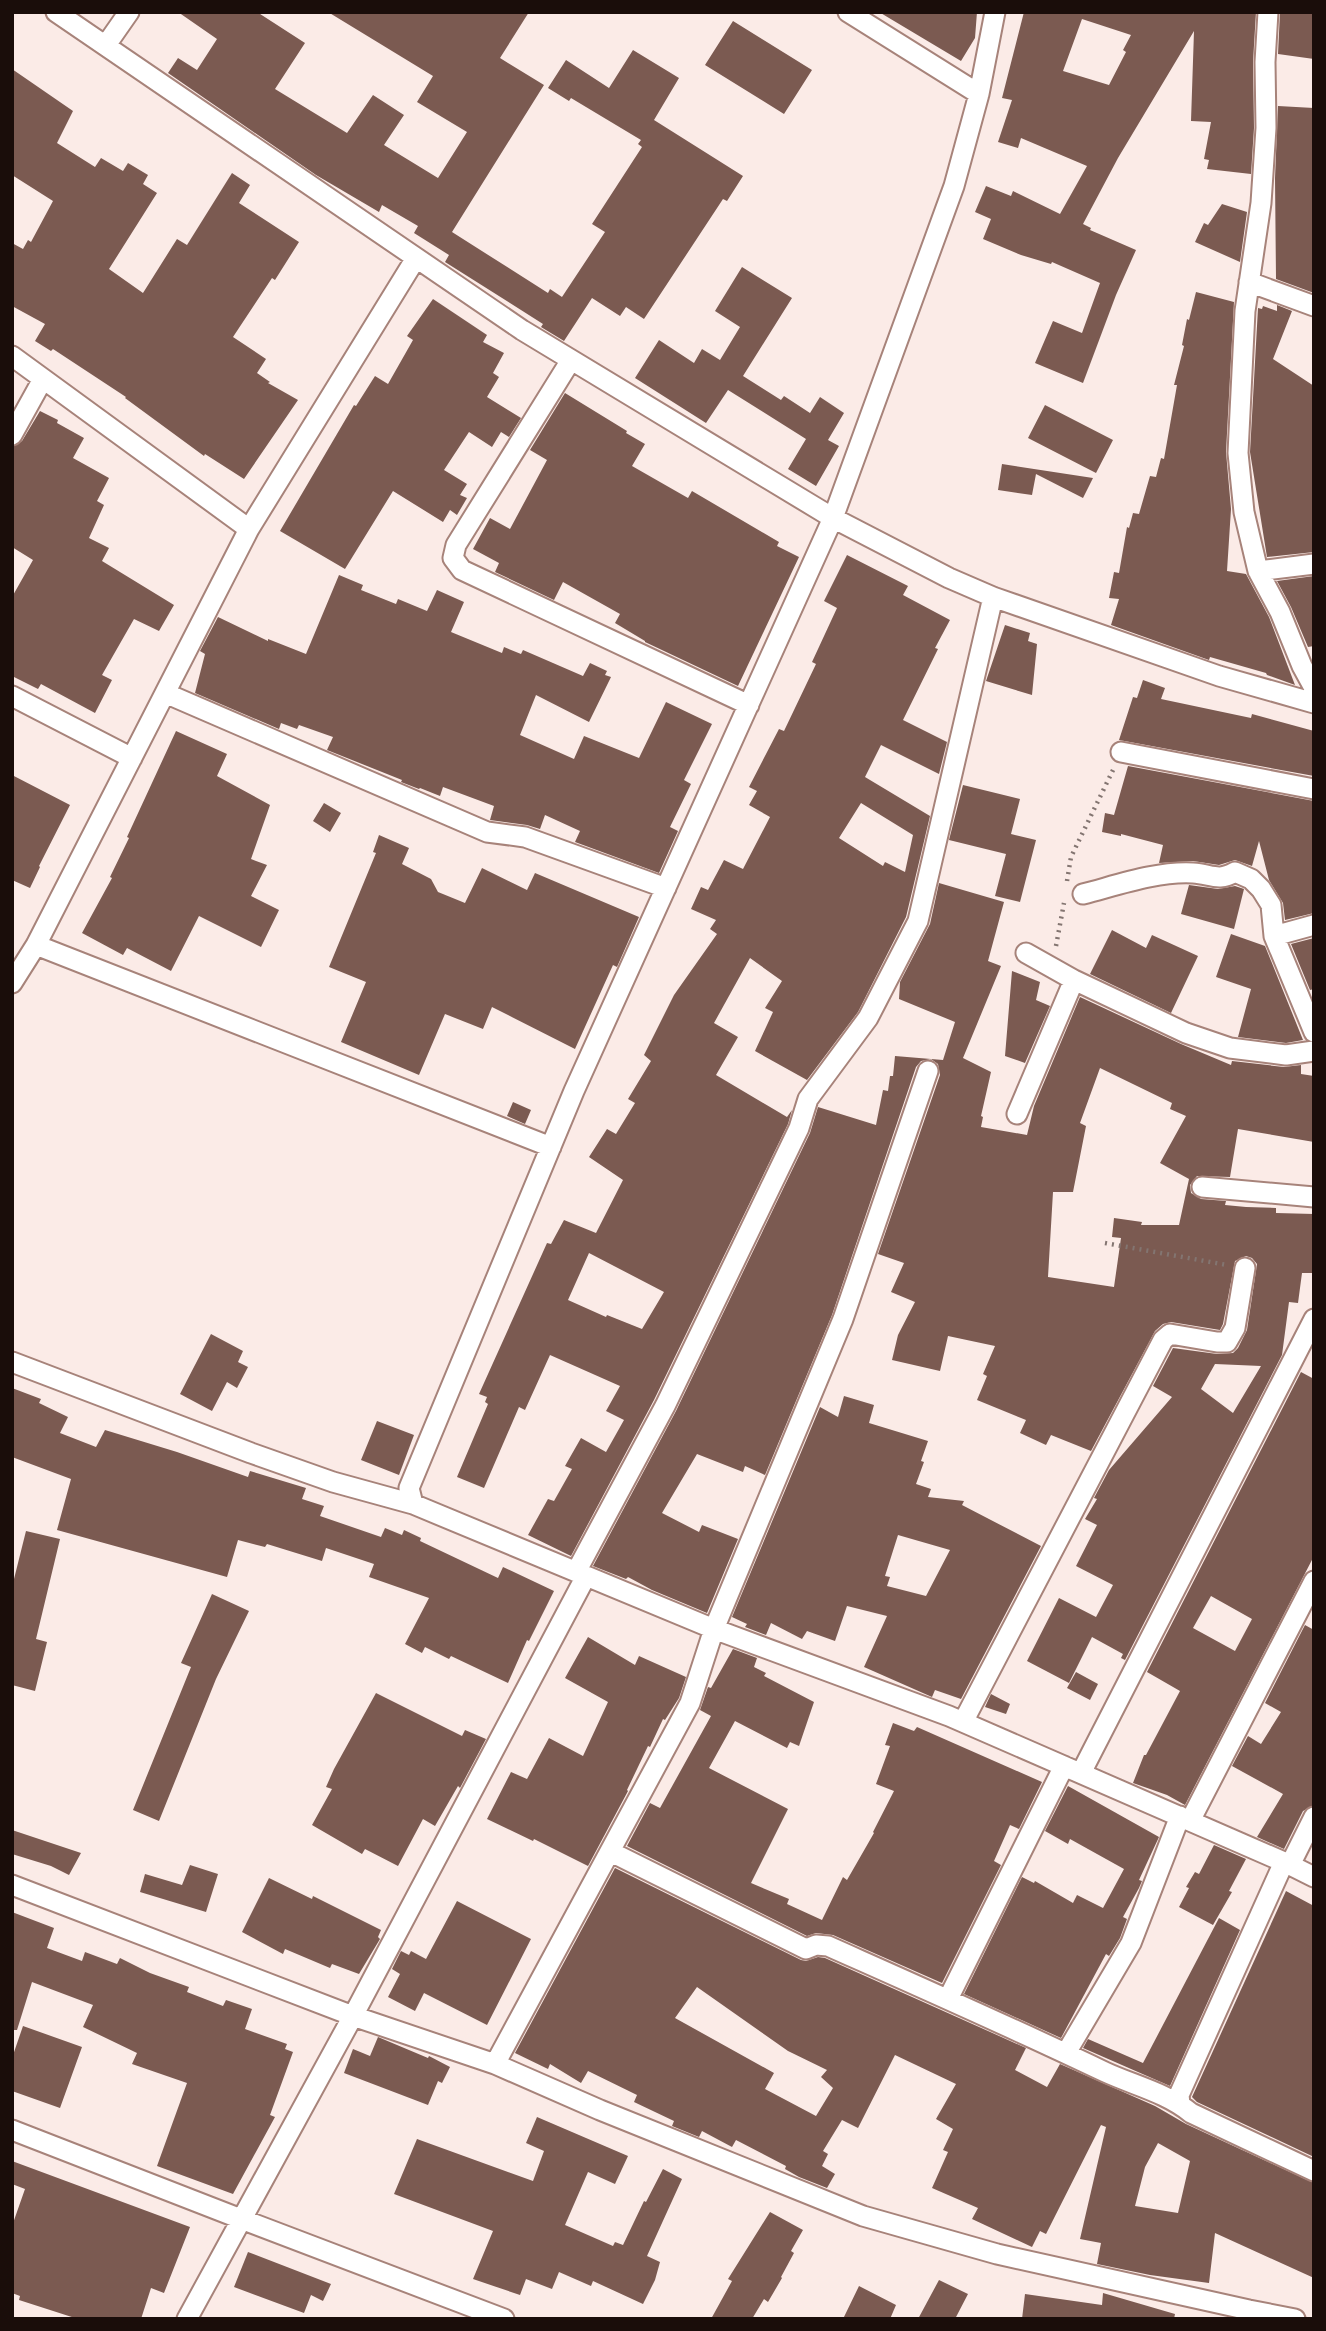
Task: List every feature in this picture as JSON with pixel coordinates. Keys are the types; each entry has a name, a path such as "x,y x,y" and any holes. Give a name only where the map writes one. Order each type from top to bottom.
{"street":[{"path":"56,12 522,330 833,518 949,578 993,597 1219,676 1314,703"},
{"path":"106,45 129,12"},
{"path":"848,12 979,94"},
{"path":"413,1504 409,1489 574,1091 833,518 954,186 979,94 995,12"},
{"path":"1268,12 1265,62 1266,128 1261,203 1245,311 1238,453 1244,512 1258,570 1314,688"},
{"path":"12,983 36,945 249,529 416,258"},
{"path":"1250,282 1314,306"},
{"path":"12,356 249,529"},
{"path":"571,360 456,545 453,558 462,570 749,705"},
{"path":"12,435 43,379"},
{"path":"1258,570 1314,564"},
{"path":"187,2319 353,2016 581,1574 799,1128 808,1099 868,1018 918,921 993,597"},
{"path":"165,693 487,832 525,837 666,888"},
{"path":"12,696 132,758"},
{"path":"1121,752 1314,789"},
{"path":"1072,891 1154,876 1191,873 1225,878 1236,872 1251,879 1271,905 1274,936 1314,1032"},
{"path":"1274,936 1314,925"},
{"path":"36,945 551,1147"},
{"path":"1026,953 1074,980 1186,1033 1230,1048 1286,1055 1314,1051"},
{"path":"1017,1114 1074,980"},
{"path":"495,2064 690,1703 714,1629 843,1319 928,1071"},
{"path":"1202,1187 1314,1197"},
{"path":"963,1722 1163,1340 1170,1334 1227,1342 1235,1328 1245,1268"},
{"path":"948,1999 1314,1319"},
{"path":"12,1362 262,1457 333,1482 413,1504 714,1629 963,1722 1314,1877"},
{"path":"1066,2053 1131,1943 1185,1818 1314,1581"},
{"path":"1180,2104 1179,2095 1287,1863 1314,1817"},
{"path":"611,1852 806,1949 816,1945 828,1946 1180,2104 1191,2113 1314,2171"},
{"path":"12,1885 353,2016 495,2064 863,2216 997,2254 1295,2319"},
{"path":"12,2130 473,2314 504,2319"}],"path":[{"path":"1052,968 1072,891 1071,857 1121,752"},
{"path":"1105,1243 1245,1268"}],"building":[{"path":"178,12 257,12 305,43 275,89 347,133 373,95 404,115 384,145 438,178 467,132 417,102 433,76 328,12 529,12 500,58 544,85 452,232 548,293 550,289 562,297 605,232 592,224 642,147 638,144 641,140 571,98 569,101 548,88 566,60 609,88 633,50 679,78 654,120 743,176 727,201 723,199 644,319 626,307 620,316 592,298 564,341 541,327 543,324 445,262 449,255 414,233 418,226 382,205 379,212 316,175 168,73 178,58 197,70 217,39"},
{"path":"879,12 977,12 975,38 961,61"},
{"path":"1024,12 1256,12 1251,174 1207,169 1209,160 1204,159 1211,122 1191,121 1194,31 1118,158 1083,224 1091,228 1090,230 1136,250 1083,383 1035,363 1053,321 1082,333 1100,283 1052,262 1051,264 1021,255 983,239 991,219 975,212 986,186 1011,196 1013,191 1060,214 1087,166 1021,138 1018,148 998,142 1012,100 1002,98","holes":["1082,19 1131,35 1123,50 1126,52 1109,85 1063,71"]},
{"path":"1280,12 1314,12 1314,59 1278,54"},
{"path":"733,21 812,70 784,114 705,65"},
{"path":"12,69 73,111 57,143 95,167 101,158 123,171 128,163 148,175 143,184 157,193 109,269 143,293 177,239 187,245 232,173 250,185 239,203 299,242 233,337 266,359 257,373 270,382 268,383 298,400 244,479 205,454 204,456 126,397 53,349 51,351 35,341 45,324 12,306 12,243 23,249 28,240 31,242 53,201 12,175"},
{"path":"1278,106 1314,108 1314,293 1276,279 1275,178"},
{"path":"1222,204 1247,212 1240,262 1195,242 1204,223 1208,225"},
{"path":"742,267 792,298 743,376 781,400 784,396 810,413 820,397 844,413 828,440 839,446 816,486 788,469 806,439 728,390 706,423 635,378 659,340 694,363 702,349 720,360 740,327 715,311"},
{"path":"1196,292 1234,302 1226,452 1231,509 1227,571 1246,574 1269,617 1295,685 1266,673 1210,657 1209,660 1111,625 1119,599 1109,598 1114,572 1119,573 1127,527 1129,528 1133,513 1139,514 1150,476 1156,477 1161,458 1164,459 1177,385 1174,385 1184,346 1187,319 1189,320"},
{"path":"433,299 487,335 483,342 504,353 493,373 499,377 487,397 521,418 509,437 501,432 492,447 469,432 444,470 467,484 460,495 467,498 457,515 450,510 443,522 393,491 345,569 280,531 354,405 356,406 375,376 388,384 413,340 407,336"},
{"path":"1277,305 1292,311 1273,359 1314,386 1314,552 1267,557 1250,452 1258,308 1262,309 1263,306 1277,311"},
{"path":"565,393 645,444 632,466 688,498 692,491 779,542 777,546 799,557 738,686 645,642 615,623 620,614 563,582 554,600 495,572 499,563 473,549 490,518 510,529 547,460 530,450"},
{"path":"1045,405 1113,440 1096,473 1028,438"},
{"path":"40,411 84,438 73,458 109,478 97,501 104,505 89,538 109,548 102,561 174,605 159,631 134,619 102,675 112,680 95,713 41,684 38,689 12,676 12,597 33,560 12,547 12,447 22,441"},
{"path":"1002,464 1093,478 1083,498 1036,474 1032,495 998,490"},
{"path":"847,555 908,586 903,595 950,620 903,720 947,742 939,774 881,745 865,777 930,816 906,917 858,1012 807,1080 755,1051 773,1012 765,1008 782,981 750,958 714,1023 738,1037 716,1075 787,1117 792,1110 788,1124 654,1400 571,1556 528,1535 548,1499 554,1501 572,1469 565,1466 581,1438 606,1452 624,1420 606,1411 620,1386 550,1355 525,1410 519,1407 484,1488 457,1477 488,1404 485,1402 487,1397 479,1394 547,1243 551,1244 564,1220 596,1233 623,1180 589,1157 607,1129 616,1134 635,1103 628,1099 651,1061 644,1055 674,995 717,934 710,929 716,920 691,909 701,887 708,890 724,860 743,869 770,817 749,805 757,791 749,787 779,729 784,731 816,664 812,662 837,608 824,601","holes":["861,803 913,835 905,872 885,862 883,866 839,838","589,1253 664,1292 642,1329 568,1300"]},
{"path":"339,575 363,585 361,590 396,604 398,599 427,611 437,590 464,602 451,632 502,653 504,647 521,654 523,650 583,676 590,663 607,671 605,675 611,677 589,722 536,695 520,735 574,759 584,736 639,758 666,702 712,724 684,780 691,784 670,827 678,831 659,873 575,842 580,831 545,815 540,829 490,820 494,806 443,787 440,796 419,789 327,750 333,737 299,725 297,729 281,723 279,729 195,693 205,654 200,651 218,617 268,641 306,654"},
{"path":"1314,576 1314,646 1308,647 1277,581"},
{"path":"1005,625 1030,633 1028,641 1037,644 1032,695 986,681"},
{"path":"1143,680 1165,688 1161,699 1251,718 1252,714 1314,731 1314,776 1119,740 1133,697 1137,698"},
{"path":"176,731 227,754 217,776 270,805 251,859 267,865 251,896 279,910 261,947 199,916 171,971 127,948 123,955 82,933 112,878 110,877 129,838 127,837"},
{"path":"1128,766 1314,801 1314,913 1285,920 1283,903 1269,880 1259,841 1252,866 1235,860 1219,865 1193,861 1159,863 1163,845 1102,832 1105,813 1114,815"},
{"path":"12,775 70,805 30,888 12,880"},
{"path":"963,785 1020,799 1011,834 1036,840 1020,902 995,896 1006,854 949,840"},
{"path":"324,803 341,813 330,832 313,821"},
{"path":"379,835 409,848 402,864 431,879 438,892 465,903 482,868 527,890 535,873 639,917 617,967 613,965 575,1049 492,1007 483,1029 445,1014 419,1075 341,1042 366,982 329,967 376,853 373,852"},
{"path":"939,883 1004,902 988,961 1001,966 963,1058 991,1072 981,1127 1027,1135 1034,1106 1080,997 1231,1065 1232,1061 1284,1067 1301,1065 1301,1074 1314,1076 1314,1142 1238,1129 1230,1177 1197,1176 1190,1185 1191,1193 1201,1199 1226,1201 1225,1205 1276,1208 1276,1213 1314,1214 1312,1273 1302,1273 1298,1303 1289,1302 1282,1355 1125,1660 1121,1658 1123,1654 1092,1637 1069,1683 1027,1661 1059,1598 1096,1617 1113,1585 1076,1566 1097,1525 1085,1519 1097,1499 1094,1498 1109,1470 1172,1397 1153,1386 1173,1348 1217,1354 1233,1353 1238,1348 1247,1330 1257,1264 1246,1256 1235,1261 1220,1330 1171,1322 1163,1324 1155,1331 1091,1451 1051,1435 1046,1445 1020,1433 1026,1420 977,1400 987,1376 983,1374 995,1346 948,1336 940,1371 892,1360 898,1335 915,1302 891,1292 904,1263 878,1254 940,1075 938,1064 931,1059 943,1060 955,1022 899,999 900,982 930,924","holes":["1100,1068 1172,1103 1170,1109 1186,1116 1160,1163 1189,1179 1179,1225 1141,1225 1142,1222 1114,1218 1112,1237 1121,1238 1114,1287 1048,1277 1053,1192 1073,1192 1086,1126 1080,1123","1215,1364 1261,1366 1233,1413 1201,1389"]},
{"path":"1189,885 1218,889 1235,886 1244,889 1234,929 1181,914"},
{"path":"1112,930 1146,948 1152,935 1198,956 1171,1013 1090,974"},
{"path":"1231,934 1265,946 1303,1040 1286,1043 1238,1037 1251,989 1216,977"},
{"path":"1314,938 1314,989 1310,990 1291,944"},
{"path":"1012,971 1040,982 1036,1000 1050,1006 1025,1063 1005,1056"},
{"path":"895,1056 931,1059 921,1061 916,1067 832,1315 765,1475 745,1466 743,1472 697,1454 662,1513 699,1532 702,1525 738,1539 707,1613 628,1577 626,1579 593,1566 676,1411 810,1133 818,1107 876,1125 883,1090 888,1091 890,1076 893,1076"},
{"path":"513,1102 531,1110 525,1124 507,1116"},
{"path":"211,1334 243,1351 238,1362 248,1367 237,1388 227,1382 212,1411 180,1394"},
{"path":"1301,1372 1314,1379 1314,1556 1185,1805 1167,1795 1133,1783 1144,1755 1180,1691 1147,1672","holes":["1211,1596 1252,1619 1235,1651 1193,1628"]},
{"path":"12,1388 41,1399 39,1403 68,1417 60,1433 96,1447 105,1430 248,1477 250,1471 306,1488 302,1499 324,1506 320,1516 381,1537 385,1528 402,1535 404,1530 421,1538 420,1541 498,1578 503,1567 554,1591 529,1641 527,1640 508,1683 451,1656 449,1659 425,1647 422,1653 405,1644 429,1598 369,1577 374,1564 326,1548 322,1561 267,1544 265,1547 238,1540 227,1577 57,1530 71,1479 12,1457"},
{"path":"844,1396 874,1405 869,1423 928,1441 916,1484 931,1489 928,1497 964,1501 962,1505 1041,1546 961,1699 935,1690 932,1697 864,1667 887,1616 847,1606 835,1641 807,1631 802,1639 771,1623 766,1635 745,1627 747,1624 732,1617 820,1407 838,1417","holes":["898,1535 950,1550 926,1596 887,1586 890,1577 885,1576"]},
{"path":"377,1421 414,1435 399,1475 361,1460"},
{"path":"26,1531 60,1539 36,1639 47,1642 35,1691 12,1685 12,1587"},
{"path":"212,1594 249,1611 216,1679 159,1821 133,1810 191,1667 181,1663"},
{"path":"1305,1625 1314,1630 1314,1805 1303,1811 1284,1849 1257,1837 1283,1794 1232,1766 1248,1736 1261,1744 1281,1712 1265,1703"},
{"path":"588,1637 635,1665 639,1656 686,1677 679,1698 665,1720 663,1719 650,1747 648,1746 628,1791 588,1866 487,1819 511,1772 527,1779 549,1738 583,1756 608,1702 565,1678"},
{"path":"733,1649 757,1658 754,1667 766,1673 764,1676 814,1702 799,1746 790,1742 787,1748 735,1721 709,1768 788,1809 751,1883 789,1899 787,1904 822,1920 843,1877 847,1880 874,1833 894,1791 876,1784 890,1746 885,1745 893,1723 914,1731 917,1727 1042,1782 1019,1829 1010,1825 994,1861 1001,1865 942,1983 833,1935 816,1933 807,1936 627,1846 650,1803 660,1808 711,1716 700,1710 708,1687 711,1688"},
{"path":"1076,1672 1098,1684 1090,1700 1067,1688"},
{"path":"376,1693 462,1736 465,1730 486,1739 460,1788 458,1786 435,1826 423,1819 398,1866 365,1849 362,1854 312,1825 332,1789 326,1787 334,1769"},
{"path":"991,1694 1010,1704 1006,1714 985,1707"},
{"path":"1068,1786 1159,1837 1139,1880 1142,1881 1139,1888 1123,1917 1127,1919 1120,1938 1109,1956 1106,1954 1061,2038 964,1994 1022,1877 1034,1883 1035,1881 1073,1903 1077,1895 1103,1908 1124,1869 1070,1839 1068,1844 1045,1831"},
{"path":"12,1830 81,1853 69,1875 51,1866 12,1854"},
{"path":"1214,1845 1246,1859 1229,1891 1232,1892 1213,1925 1179,1907 1189,1888 1186,1887 1195,1872 1199,1874"},
{"path":"190,1865 218,1874 206,1912 140,1892 145,1874 182,1885"},
{"path":"615,1868 801,1960 825,1958 1026,2048 1015,2070 1047,2087 1060,2064 1155,2106 1186,2124 1314,2183 1314,2278 1215,2233 1209,2283 1097,2264 1101,2243 1080,2239 1106,2127 1101,2125 1046,2234 1040,2231 1032,2247 972,2219 978,2208 932,2188 948,2152 943,2150 953,2129 936,2119 956,2084 895,2055 858,2128 842,2120 823,2151 828,2154 822,2166 835,2174 827,2188 799,2177 785,2169 786,2166 736,2140 732,2147 702,2131 699,2137 672,2126 674,2121 634,2102 637,2095 588,2071 581,2083 550,2064 548,2069 515,2053","holes":["697,1987 788,2051 827,2070 821,2077 833,2088 816,2116 765,2089 774,2073 675,2018","1158,2143 1190,2161 1178,2213 1135,2206 1145,2167"]},
{"path":"269,1878 312,1899 313,1896 381,1930 378,1937 380,1939 359,1974 332,1964 330,1968 285,1949 283,1954 242,1932"},
{"path":"1286,1891 1314,1906 1314,2157 1197,2102 1192,2097"},
{"path":"457,1901 531,1939 487,2025 424,1993 415,2011 388,1997 400,1974 392,1969 401,1951 409,1955 411,1951 426,1959"},
{"path":"12,1912 54,1928 47,1948 82,1961 85,1952 117,1964 120,1958 150,1973 189,1987 187,1992 223,2006 226,2000 252,2009 245,2029 287,2044 285,2049 293,2052 270,2115 275,2117 233,2194 157,2166 187,2083 132,2064 137,2053 83,2027 93,2005 32,1982 17,2030 12,2030"},
{"path":"1219,1918 1240,1930 1170,2086 1083,2048 1088,2039 1143,2063"},
{"path":"23,2026 82,2047 60,2108 12,2091 12,2058"},
{"path":"378,2037 450,2067 442,2083 438,2081 428,2105 344,2073 353,2049 370,2056"},
{"path":"537,2117 628,2156 615,2184 588,2172 565,2225 613,2246 615,2242 623,2245 663,2169 682,2179 647,2256 660,2262 655,2280 643,2304 593,2281 591,2286 559,2272 552,2289 526,2279 520,2295 473,2279 493,2231 394,2194 417,2139 533,2181 544,2151 526,2143"},
{"path":"12,2161 190,2227 164,2293 151,2288 141,2319 78,2319 19,2300 20,2296 12,2293 12,2226 25,2189 12,2184"},
{"path":"770,2212 803,2230 791,2251 794,2253 782,2278 768,2302 764,2299 752,2319 711,2319 732,2281 728,2279"},
{"path":"248,2252 331,2284 323,2301 311,2295 304,2313 234,2287"},
{"path":"939,2280 968,2294 955,2319 918,2319"},
{"path":"859,2286 896,2305 890,2319 843,2319"},
{"path":"1103,2293 1175,2314 1174,2319 1022,2319 1025,2294 1102,2305"}]}
